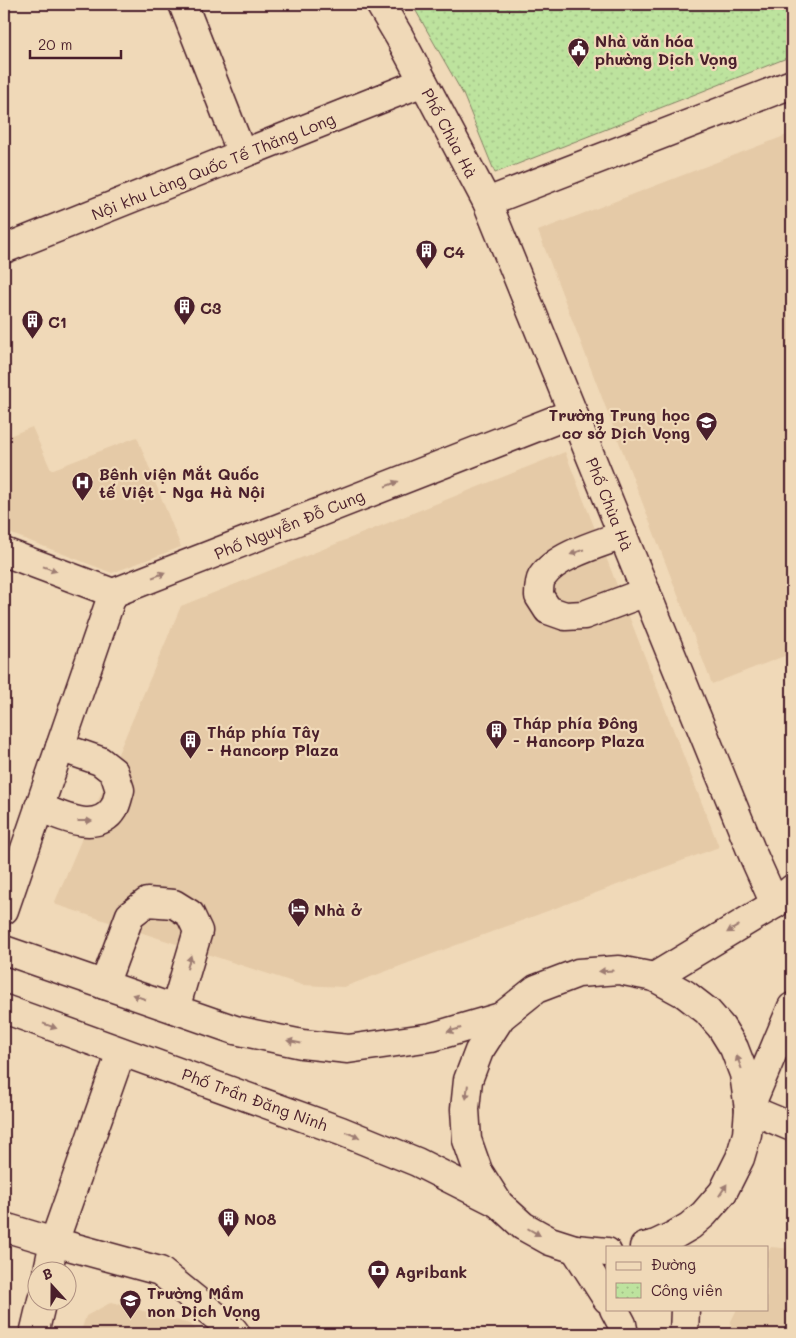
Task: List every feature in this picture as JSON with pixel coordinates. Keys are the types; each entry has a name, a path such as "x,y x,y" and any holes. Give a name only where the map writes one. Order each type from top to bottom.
{"street":[{"path":"183,4 242,154"},
{"name":"Phố Chùa Hà","path":"380,4 399,36 487,202 753,855 784,896"},
{"name":"Nội khu Làng Quốc Tế Thăng Long","path":"4,249 423,82"},
{"path":"487,202 792,84"},
{"name":"Phố Nguyễn Đỗ Cung","path":"113,593 573,413"},
{"path":"623,535 570,555 541,578 538,596 548,610 565,616 584,615 646,592"},
{"path":"4,552 113,593 4,910"},
{"path":"39,807 75,821 88,822 104,819 114,808 120,790 114,772 100,761 60,746"},
{"path":"654,978 784,896"},
{"path":"104,985 130,914 147,902 174,904 190,914 198,931 175,1009"},
{"path":"4,950 235,1030 302,1044 348,1049 432,1036 501,1017"},
{"path":"606,1252 574,1249 550,1241 523,1226 499,1204 478,1171 468,1140 465,1109 468,1080 479,1051 501,1017 536,989 578,973 619,970 654,978 685,994 707,1011 721,1028 734,1048 744,1074 749,1109 746,1134 740,1158 723,1192 704,1214 689,1236 673,1236 648,1246"},
{"path":"749,1109 792,1007"},
{"name":"Phố Trần Đăng Ninh","path":"4,1009 341,1130 417,1162 499,1204"},
{"path":"50,1260 54,1242 121,1052"},
{"path":"749,1109 792,1127"},
{"path":"4,1227 160,1271 236,1334"},
{"path":"574,1249 606,1297"},
{"path":"34,1334 40,1310"},
{"path":"615,1310 622,1324 624,1334"},
{"path":"684,1334 685,1310"}],"shaded area":[{"name":"Trường Trung học cơ sở Dịch Vọng","path":"792,133 792,653 712,684 538,231"},
{"name":"Bệnh viện Mắt Quốc tế Việt - Nga Hà Nội","path":"32,427 51,470 137,437 181,547 112,573 4,531 4,438"},
{"path":"565,452 719,847 344,987 302,985 54,904 181,606"},
{"path":"771,1247 792,1249 792,1334 731,1334 731,1321 736,1310 768,1310 768,1252"},
{"name":"Trường Mầm non Dịch Vọng","path":"112,1302 190,1324 200,1334 80,1334 86,1316"}],"green space":[{"path":"412,4 792,4 792,56 495,173 463,94"}],"place":[{"name":"Nhà văn hóa phường Dịch Vọng","path":"579,68"},
{"name":"C4","path":"427,270"},
{"name":"C3","path":"184,326"},
{"name":"C1","path":"32,340"},
{"name":"Trường Trung học cơ sở Dịch Vọng","path":"706,442"},
{"name":"Bệnh viện Mắt Quốc tế Việt - Nga Hà Nội","path":"83,501"},
{"name":"Tháp phía Đông - Hancorp Plaza","path":"497,750"},
{"name":"Tháp phía Tây - Hancorp Plaza","path":"191,759"},
{"name":"Nhà ở","path":"298,928"},
{"name":"N08","path":"228,1237"},
{"name":"Agribank","path":"379,1290"},
{"name":"Trường Mầm non Dịch Vọng","path":"131,1320"}]}
